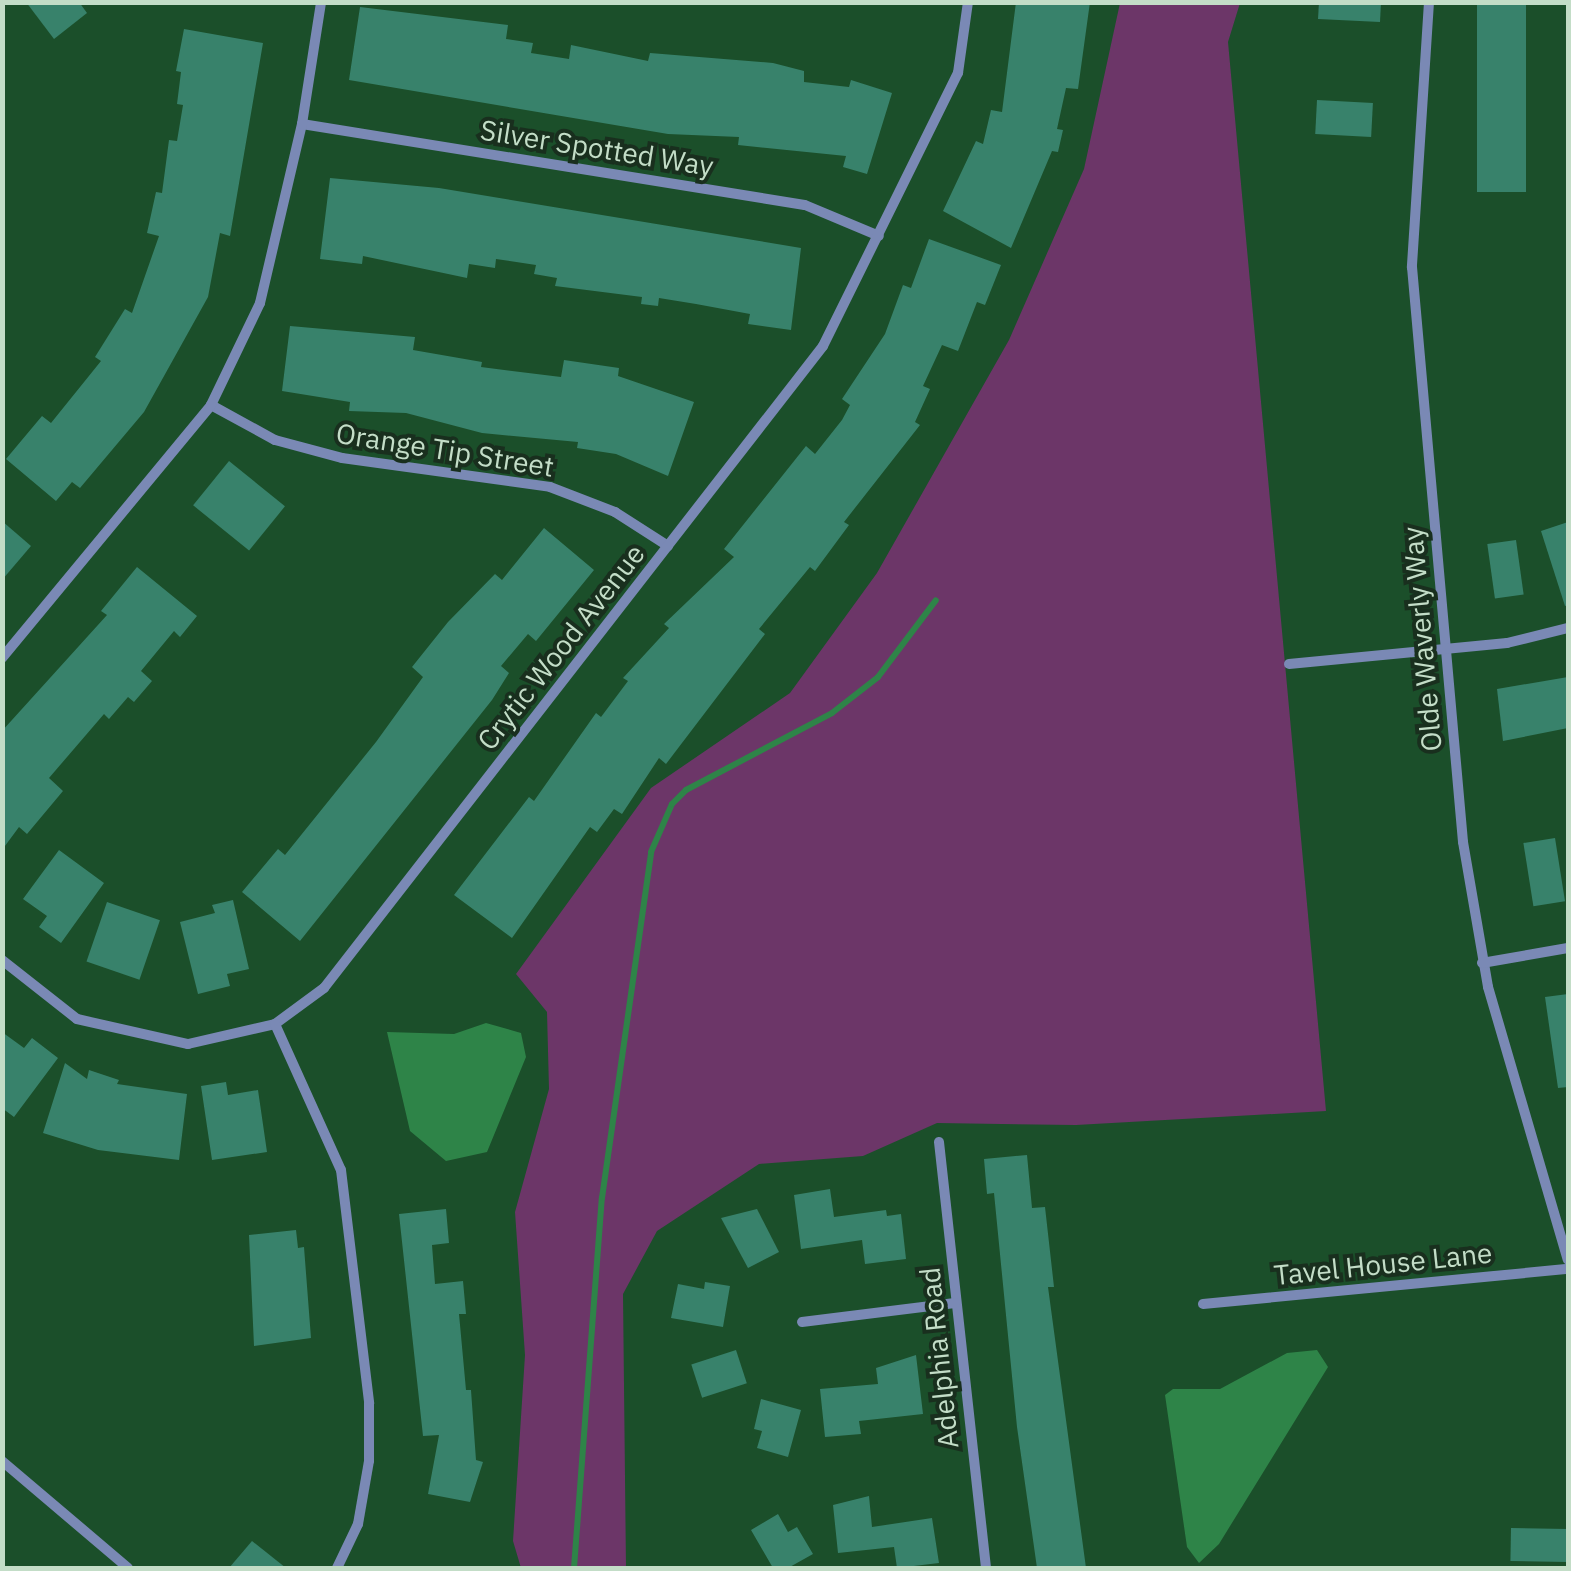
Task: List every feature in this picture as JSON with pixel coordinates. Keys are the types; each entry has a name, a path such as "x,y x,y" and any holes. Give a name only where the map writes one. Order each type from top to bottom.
{"street":[{"path":"2,658 210,406 260,303 302,124 321,2"},
{"name":"Crytic Wood Avenue","path":"2,960 77,1019 123,1034 188,1044 275,1024 324,988 823,346 958,73 968,2"},
{"name":"Olde Waverly Way","path":"1429,2 1412,267 1463,842 1482,963 1568,1260"},
{"name":"Silver Spotted Way","path":"302,124 805,205 879,236"},
{"name":"Orange Tip Street","path":"210,406 274,440 342,458 550,487 615,512 668,546"},
{"path":"1289,664 1446,650 1568,628"},
{"path":"1482,963 1568,948"},
{"path":"275,1024 341,1170 369,1403 370,1461 358,1524 336,1568"},
{"name":"Adelphia Road","path":"939,1142 986,1568"},
{"name":"Tavel House Lane","path":"1203,1304 1568,1268"},
{"path":"802,1322 955,1303"},
{"path":"2,1461 128,1568"}],"shaded area":[{"path":"1120,3 1240,3 1228,42 1326,1111 1076,1125 937,1123 863,1156 759,1164 657,1231 623,1294 626,1568 521,1568 513,1541 525,1355 515,1212 549,1089 547,1012 516,974 651,788 790,693 877,573 1009,340 1084,169"},
{"path":"486,1023 521,1033 526,1057 487,1152 446,1161 410,1131 387,1032 454,1034"},
{"path":"1317,1350 1328,1367 1219,1544 1199,1563 1187,1547 1165,1395 1173,1389 1220,1389 1287,1353"}],"building":[{"path":"26,2 79,2 87,13 54,39"},
{"path":"1016,2 1090,2 1078,89 1066,88 1057,129 1063,130 1058,152 1052,151 1011,248 943,211 976,141 983,144 991,110 1002,112"},
{"path":"1319,2 1381,2 1380,22 1318,19"},
{"path":"1477,2 1526,2 1526,192 1477,192"},
{"path":"360,7 508,25 506,39 533,43 531,53 569,59 571,45 648,61 650,53 773,63 804,71 804,82 849,87 851,80 892,93 867,174 843,167 846,156 738,145 739,137 668,134 349,80"},
{"path":"184,29 263,43 230,236 220,233 208,297 144,412 80,488 72,482 56,501 6,459 42,416 51,423 101,361 95,357 125,309 132,313 159,236 147,233 156,192 162,193 169,140 177,141 183,105 177,104 181,72 176,71"},
{"path":"1317,100 1373,103 1371,137 1315,134"},
{"path":"330,178 439,188 801,248 791,330 748,324 750,314 659,298 658,306 641,304 642,297 555,286 557,278 534,274 536,265 496,259 495,268 469,264 467,278 363,256 362,264 320,259"},
{"path":"929,239 1001,265 985,305 977,302 958,351 942,345 923,386 930,389 915,422 920,425 844,522 849,525 815,571 810,567 759,629 765,634 666,764 659,758 622,814 614,809 597,832 590,827 512,938 454,895 529,797 534,801 596,713 601,717 628,681 623,678 669,628 664,624 734,557 724,549 806,446 815,454 842,420 850,405 842,399 885,334 903,285 911,288"},
{"path":"290,326 415,337 413,350 482,362 481,367 561,377 564,360 619,368 618,376 694,402 668,476 616,454 577,448 578,442 482,433 406,413 349,411 350,402 282,391"},
{"path":"229,461 285,506 249,551 193,505"},
{"path":"2,521 31,546 2,580"},
{"path":"1568,522 1568,605 1565,606 1541,531"},
{"path":"544,528 594,570 536,641 528,634 501,666 509,673 492,700 300,941 242,892 278,849 285,855 376,742 423,677 412,667 448,622 495,574 502,580"},
{"path":"1516,540 1524,594 1495,599 1487,544"},
{"path":"137,567 197,616 180,637 174,631 141,671 152,681 134,702 128,697 109,719 104,714 49,778 63,791 27,834 19,827 2,850 2,731 107,615 101,611"},
{"path":"1568,677 1568,728 1503,741 1497,689"},
{"path":"1555,838 1565,901 1533,906 1523,843"},
{"path":"59,850 104,883 61,943 39,927 47,916 23,899"},
{"path":"233,900 249,969 227,974 230,986 198,994 180,922 215,913 212,905"},
{"path":"107,902 160,920 139,980 86,962"},
{"path":"1568,994 1568,1087 1558,1088 1545,997"},
{"path":"2,1032 24,1048 32,1038 58,1058 14,1117 2,1108"},
{"path":"65,1063 87,1079 89,1070 119,1080 117,1084 187,1094 179,1160 98,1150 43,1133"},
{"path":"226,1082 228,1095 258,1090 267,1152 212,1160 201,1086"},
{"path":"1027,1155 1032,1208 1045,1207 1054,1287 1048,1287 1086,1568 1037,1568 1017,1427 994,1193 987,1194 984,1159"},
{"path":"830,1189 834,1217 886,1210 887,1216 901,1214 906,1259 865,1264 862,1240 801,1249 794,1195"},
{"path":"446,1209 449,1243 432,1245 435,1284 463,1281 466,1314 459,1314 466,1390 471,1390 476,1460 483,1462 470,1502 428,1494 439,1435 423,1436 399,1214"},
{"path":"757,1209 779,1252 748,1268 721,1218"},
{"path":"296,1230 298,1248 304,1247 311,1338 254,1346 249,1235"},
{"path":"705,1282 730,1286 723,1327 671,1318 678,1284 704,1289"},
{"path":"736,1350 747,1383 702,1398 691,1365"},
{"path":"916,1355 923,1414 859,1421 861,1434 825,1437 820,1389 878,1384 876,1368"},
{"path":"761,1399 801,1410 788,1457 757,1448 762,1431 754,1429"},
{"path":"869,1496 872,1527 932,1518 939,1563 897,1568 894,1547 838,1553 833,1505"},
{"path":"778,1514 788,1532 797,1527 813,1554 788,1568 773,1568 751,1530"},
{"path":"1511,1528 1568,1529 1567,1562 1510,1561"},
{"path":"252,1541 286,1568 229,1568"}],"waterway":[{"path":"574,1568 602,1198 651,852 672,804 686,790 832,713 878,677 936,600"}]}
